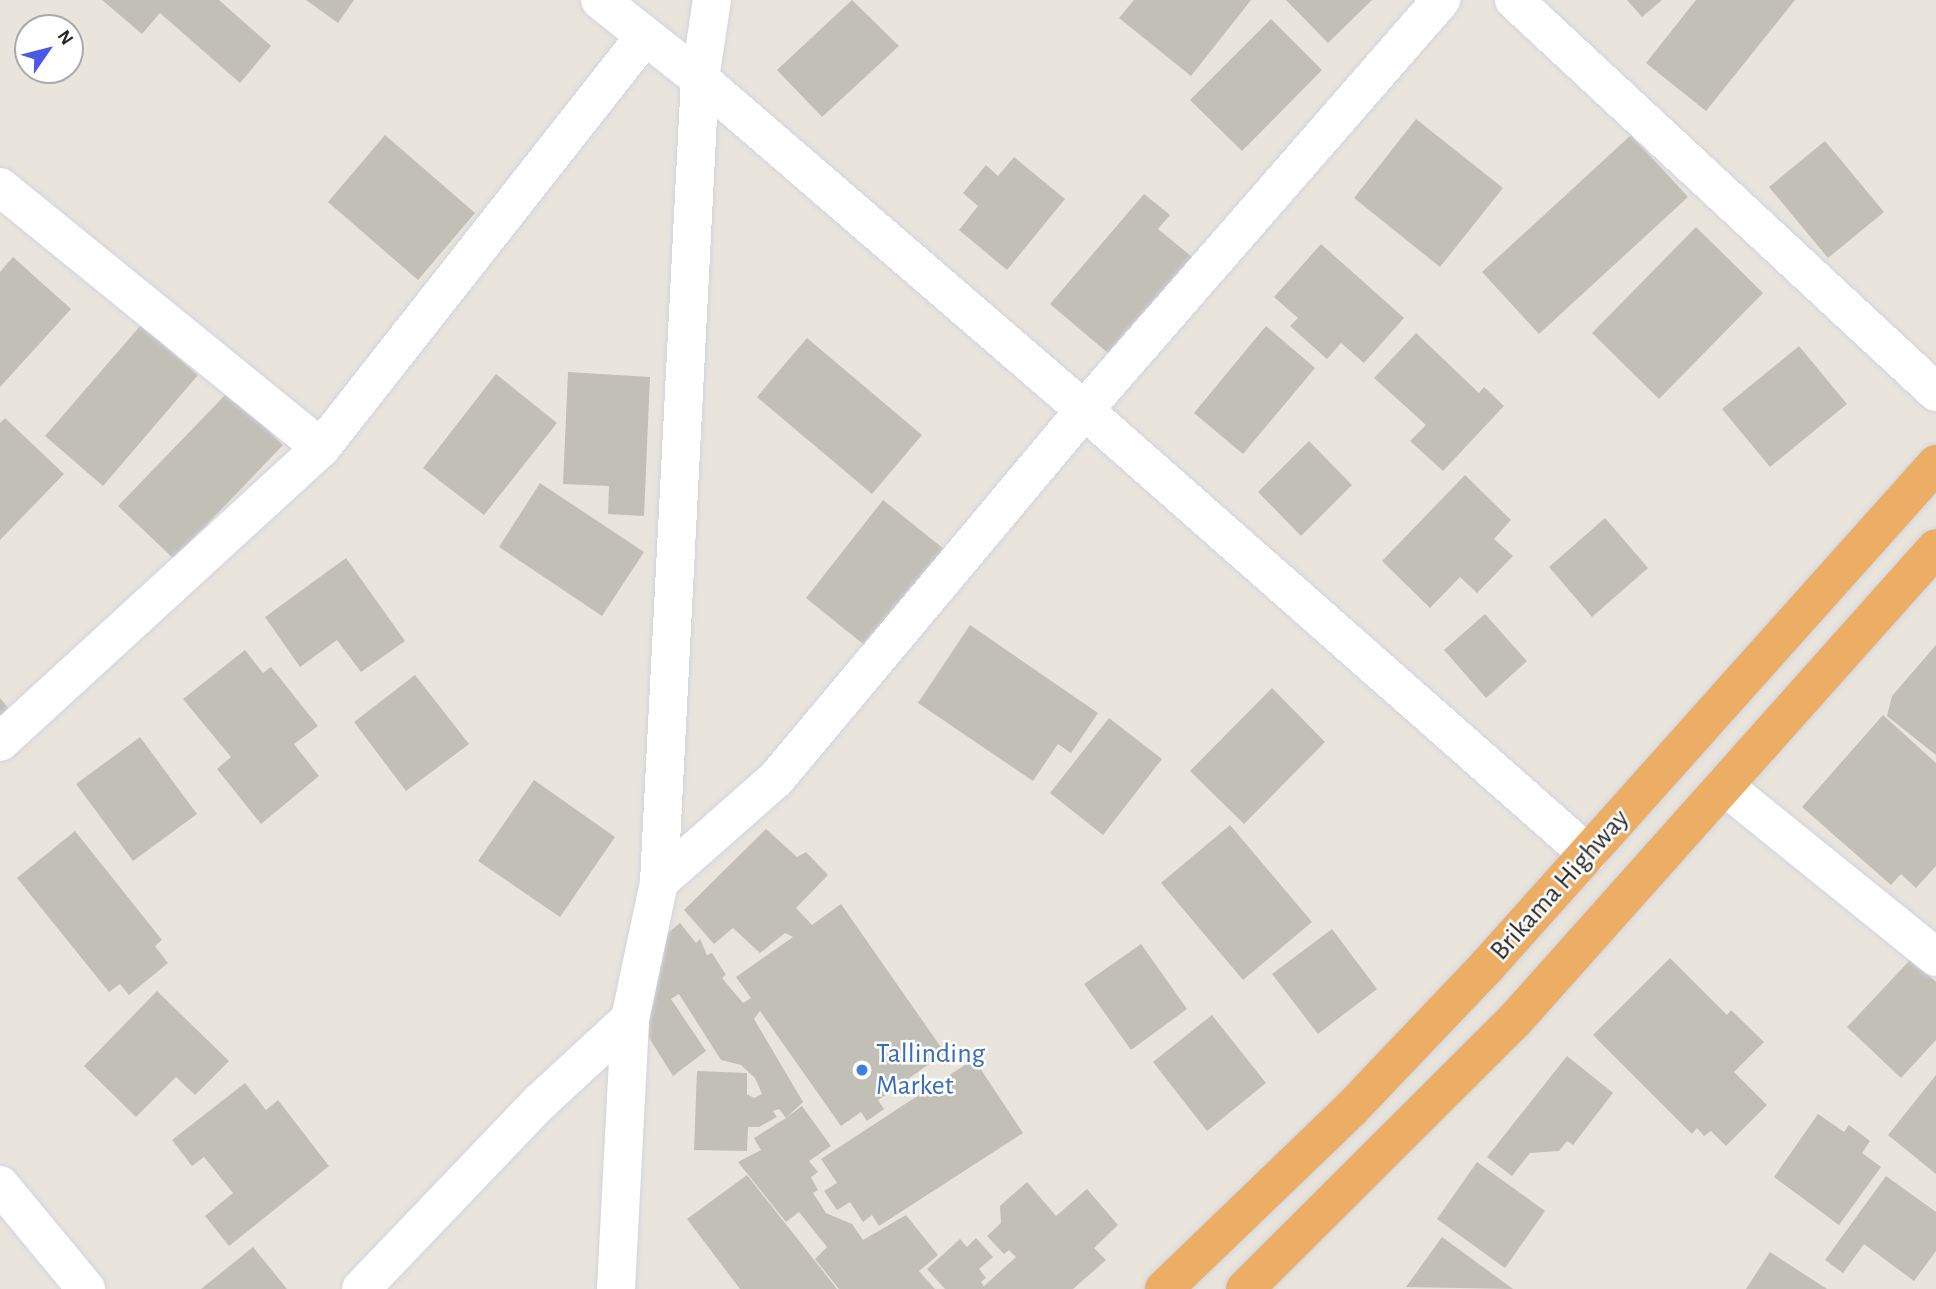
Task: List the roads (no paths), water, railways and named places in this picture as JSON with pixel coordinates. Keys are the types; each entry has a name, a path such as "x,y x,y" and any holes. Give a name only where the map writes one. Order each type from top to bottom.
{"highway":[{"name":"Brikama Highway","path":"1164,1289 1352,1109 1588,854 1936,464"},
{"name":"Brikama Highway","path":"1245,1289 1515,1020 1936,548"}],"street":[{"path":"600,0 700,79 1084,410 1588,854"},
{"path":"616,1289 630,1019 659,882 700,79 712,0"},
{"path":"659,882 776,779 1084,410 1441,0"},
{"path":"1514,0 1936,391"},
{"path":"0,742 321,448 645,36"},
{"path":"0,187 321,448"},
{"path":"1724,786 1936,957"},
{"path":"361,1289 540,1102 630,1019"},
{"path":"0,1185 86,1289"}],"place":[{"name":"Tallinding Market","path":"862,1070"}]}
